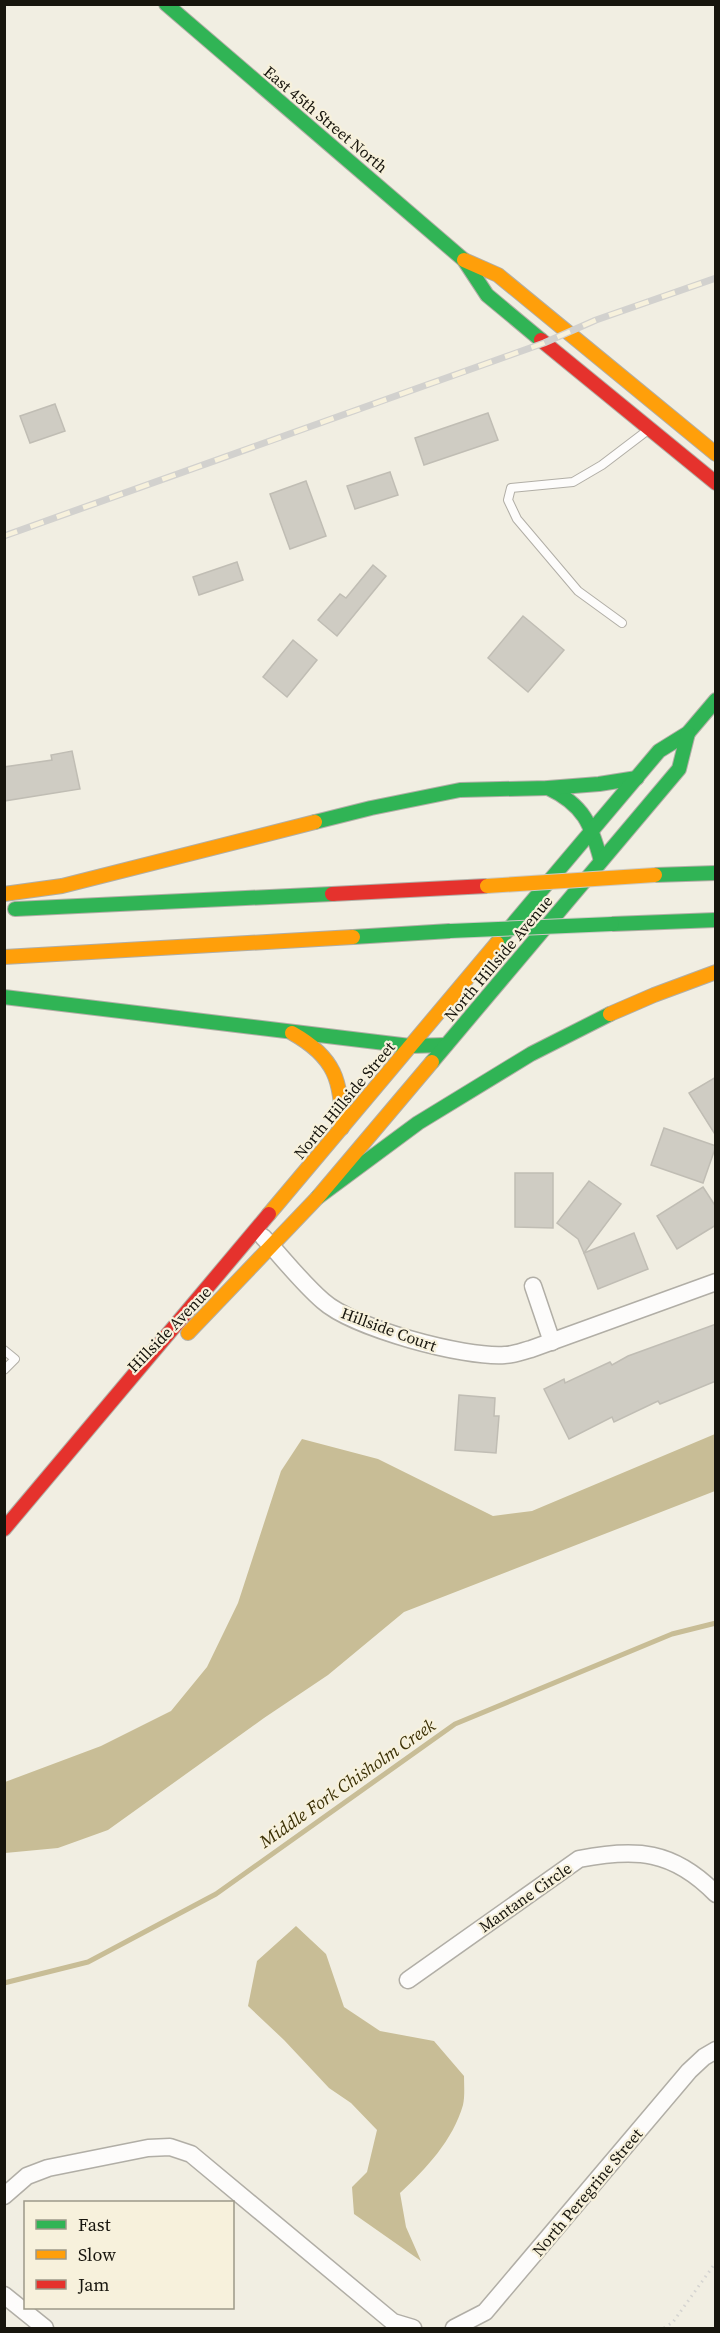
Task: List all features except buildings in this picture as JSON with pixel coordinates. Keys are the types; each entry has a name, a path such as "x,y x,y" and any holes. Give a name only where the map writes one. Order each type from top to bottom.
{"main road":[{"name":"East 45th Street North","path":"166,4 464,260 487,295 716,483"},
{"name":"East 45th Street North","path":"464,260 498,275 716,454"},
{"name":"North Hillside Street","path":"4,1528 659,751 688,733 716,700"},
{"name":"North Hillside Avenue","path":"318,1197 679,769 688,733"},
{"path":"4,894 62,886 371,808 460,790 548,788 637,778"},
{"path":"548,788 567,796 585,814 593,831 601,861"},
{"path":"4,910 716,873"},
{"path":"4,957 450,931 716,920"},
{"path":"318,1197 418,1123 531,1054 586,1025 654,995 716,972"},
{"path":"4,997 410,1046 446,1045"},
{"path":"291,1032 317,1048 330,1063 338,1080 342,1099 342,1128"},
{"name":"Hillside Avenue","path":"44,1483 318,1197"}],"street":[{"name":"Hillside Court","path":"256,1230 323,1301 341,1313 446,1350 476,1354 506,1356 552,1342 716,1282"},
{"path":"533,1286 552,1342"},
{"name":"Mantane Circle","path":"408,1980 579,1860 610,1853 638,1852 667,1859 694,1876 716,1894"},
{"name":"North Peregrine Street","path":"454,2328 485,2312 696,2063 716,2050"},
{"path":"4,2196 27,2176 48,2168 148,2148 170,2147 191,2154 393,2322 413,2328"},
{"path":"4,2295 45,2328"}],"lane":[{"path":"621,623 578,591 517,519 508,500 511,488 573,483 602,465 650,428"},
{"path":"4,1350 15,1359 4,1370"}],"path":[{"path":"664,2328 673,2322 716,2262"}],"shaded area":[{"path":"715,1434 715,1491 404,1612 328,1675 108,1830 58,1848 5,1853 5,1782 101,1746 171,1711 207,1667 238,1603 281,1471 302,1439 378,1459 493,1516 532,1511"},
{"path":"296,1926 326,1954 344,2007 380,2031 434,2041 464,2076 463,2105 453,2130 429,2164 400,2193 406,2227 421,2261 354,2214 352,2187 367,2172 377,2130 351,2103 329,2088 248,2006 257,1961"}],"waterway":[{"name":"Middle Fork Chisholm Creek","path":"4,1983 88,1962 216,1894 455,1724 672,1634 716,1623"}],"railway":[{"path":"4,536 544,343 596,320 716,278"}],"traffic: fast":[{"path":"166,4 464,260 487,295 541,340"},
{"path":"497,943 659,751 688,733 716,700"},
{"path":"432,1062 679,769 688,733"},
{"path":"315,822 460,790 548,788 637,778"},
{"path":"548,788 570,801 584,817 594,836 601,861"},
{"path":"655,875 716,873"},
{"path":"15,909 332,894"},
{"path":"612,924 716,920"},
{"path":"450,931 612,924"},
{"path":"353,937 450,931"},
{"path":"4,997 410,1046 446,1045"},
{"path":"318,1197 418,1123 531,1054 610,1014"}],"traffic: slow":[{"path":"464,260 498,275 716,454"},
{"path":"4,894 62,886 315,822"},
{"path":"487,886 655,875"},
{"path":"4,957 353,937"},
{"path":"269,1214 497,943"},
{"path":"610,1014 716,972"},
{"path":"292,1033 318,1051 333,1072 338,1084 342,1128"},
{"path":"188,1333 318,1197 432,1062"}],"traffic: jam":[{"path":"541,340 716,483"},
{"path":"332,894 487,886"},
{"path":"4,1529 269,1214"}]}
